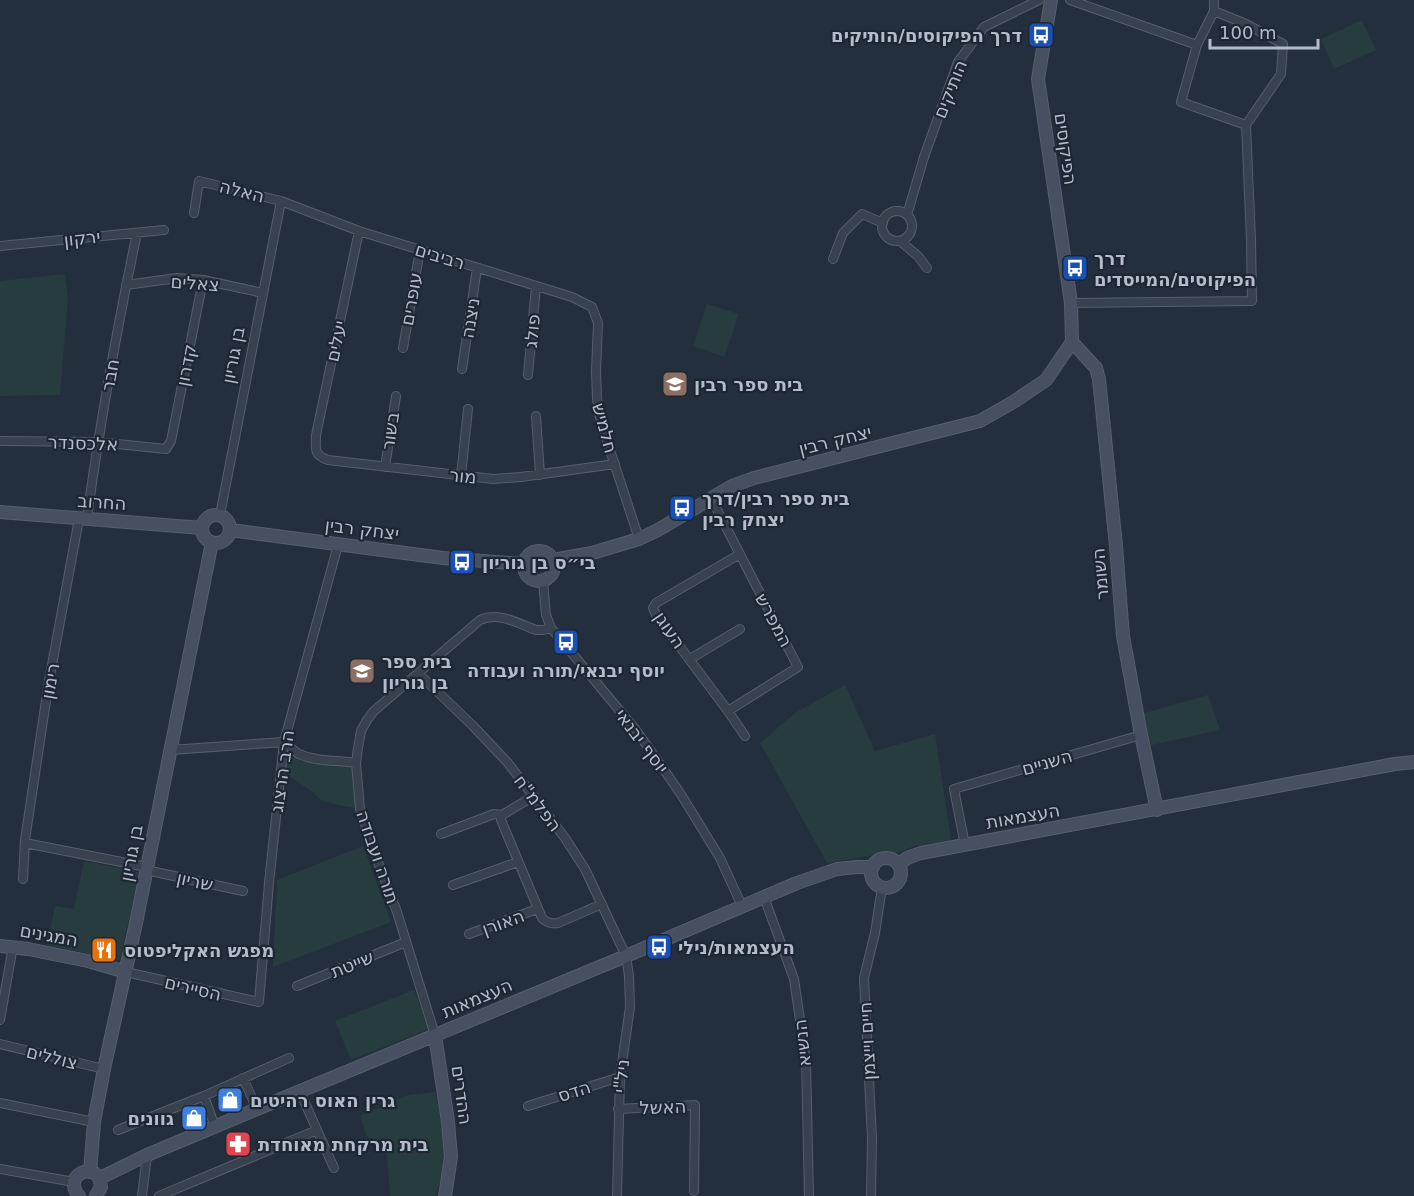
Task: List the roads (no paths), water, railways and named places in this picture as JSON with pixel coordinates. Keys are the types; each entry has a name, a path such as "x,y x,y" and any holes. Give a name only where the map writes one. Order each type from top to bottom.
{"street":[{"name":"הותיקים","path":"907,215 924,158 958,62 984,27 1039,0"},
{"name":"הפיקוסים","path":"1051,0 1038,79 1071,303"},
{"path":"1070,0 1197,45"},
{"path":"1214,0 1214,11 1197,45 1181,102 1246,125"},
{"path":"1072,342 1071,303 1252,301 1246,125 1281,74 1283,44 1246,24 1214,11"},
{"name":"האלה","path":"195,213 199,181 281,201"},
{"name":"רביבים","path":"281,201 358,231 586,303 596,314"},
{"name":"בן גוריון","path":"220,515 281,201"},
{"path":"900,241 911,232 912,223 904,212 895,211 887,215 882,223 887,237 900,241 918,256 927,268"},
{"path":"833,259 843,233 862,214 882,223"},
{"name":"ירקון","path":"0,246 164,230"},
{"name":"יעלים","path":"316,451 316,435 358,231"},
{"name":"חבר","path":"83,518 137,234"},
{"name":"עופרים","path":"403,348 420,250"},
{"name":"ניצנה","path":"462,369 477,268"},
{"name":"צאלים","path":"126,285 177,278 203,280 263,293"},
{"name":"קדרון","path":"166,449 171,441 203,280"},
{"name":"פולג","path":"528,375 536,286"},
{"name":"חלמיש","path":"596,314 599,332 596,356 599,414 639,539"},
{"name":"יצחק רבין","path":"553,560 592,553 639,539 732,486 754,478 980,421 1047,380 1072,342"},
{"name":"השומר","path":"1072,342 1096,368 1099,379 1123,636 1156,810"},
{"name":"בשור","path":"385,467 396,396"},
{"path":"461,476 468,409"},
{"path":"536,416 540,475"},
{"name":"אלכסנדר","path":"0,441 98,442 166,449"},
{"name":"מור","path":"316,451 320,458 328,460 493,479 615,464"},
{"name":"המפרש","path":"711,498 798,667 728,711"},
{"name":"החרוב","path":"0,512 202,528"},
{"path":"220,515 228,521 230,530 226,538 217,543 212,542 206,538 202,528 210,516 220,515"},
{"name":"רימון","path":"23,879 25,843 49,681 83,518"},
{"name":"יצחק רבין","path":"230,530 443,558 525,564"},
{"name":"בן גוריון","path":"96,1196 101,1187 95,1175 94,1122 212,542"},
{"name":"הרב הרצוג","path":"259,1002 284,742 338,545"},
{"path":"535,552 545,553 553,560 553,573 543,581 530,577 525,569 530,555 535,552"},
{"name":"העוגן","path":"740,554 656,603 653,608 745,736"},
{"name":"יוסף יבנאי","path":"543,581 546,615 551,628 635,729 658,761 720,858 742,906"},
{"name":"תורה ועבודה","path":"435,1035 360,809 356,763 362,731 374,711 480,620 496,616 536,630 551,628"},
{"path":"690,659 740,629"},
{"name":"הפלמ\"ח","path":"418,674 473,726 508,763 534,796 585,868 626,956"},
{"name":"השניים","path":"965,844 954,789 1141,735"},
{"path":"170,750 284,742 298,753 312,758 356,763"},
{"name":"העצמאות","path":"899,865 913,856 965,844 1414,762"},
{"path":"441,834 494,814 502,815 534,796"},
{"name":"האורן","path":"502,815 501,820 537,909 546,922 558,923 602,904"},
{"path":"25,843 147,869"},
{"path":"888,858 899,865 901,874 898,882 891,887 882,887 874,882 873,867 879,860 888,858"},
{"path":"453,885 518,862"},
{"name":"העצמאות","path":"74,1182 80,1174 95,1175 147,1155 827,871 848,867 873,867"},
{"name":"שריון","path":"147,869 243,891"},
{"name":"חיים וייצמן","path":"871,1196 872,1139 864,978 875,933 882,887"},
{"name":"הנשיא","path":"764,897 794,979 806,1061 809,1196"},
{"name":"האורן","path":"469,934 537,909"},
{"name":"שייטת","path":"297,986 406,942"},
{"name":"המגינים","path":"0,946 14,946 87,961 126,972"},
{"path":"0,1020 14,946"},
{"name":"ניל\"י","path":"617,1196 620,1077 630,1007 626,956"},
{"name":"הסיירים","path":"126,972 259,1002"},
{"name":"ההדרים","path":"435,1035 451,1157 445,1196"},
{"name":"צוללים","path":"0,1044 104,1069"},
{"path":"118,1130 204,1096 289,1058"},
{"name":"הדס","path":"528,1106 620,1077"},
{"path":"243,1078 257,1108"},
{"path":"300,1092 334,1168"},
{"path":"204,1096 215,1126"},
{"path":"0,1102 94,1122"},
{"name":"האשל","path":"618,1109 695,1106 694,1191"},
{"path":"159,1196 317,1130"},
{"path":"142,1196 147,1155"},
{"path":"0,1169 74,1182 74,1191 79,1196"}],"place":[{"name":"דרך הפיקוסים/הותיקים","path":"1041,35"},
{"name":"דרך הפיקוסים/המייסדים","path":"1075,268"},
{"name":"בית ספר רבין","path":"675,384"},
{"name":"בית ספר רבין/דרך יצחק רבין","path":"682,508"},
{"name":"בי״ס בן גוריון","path":"462,562"},
{"name":"יוסף יבנאי/תורה ועבודה","path":"566,642"},
{"name":"בית ספר בן גוריון","path":"362,671"},
{"name":"העצמאות/נילי","path":"659,947"},
{"name":"מפגש האקליפטוס","path":"104,950"},
{"name":"גרין האוס רהיטים","path":"230,1100"},
{"name":"גוונים","path":"194,1118"},
{"name":"בית מרקחת מאוחדת","path":"238,1144"}]}
